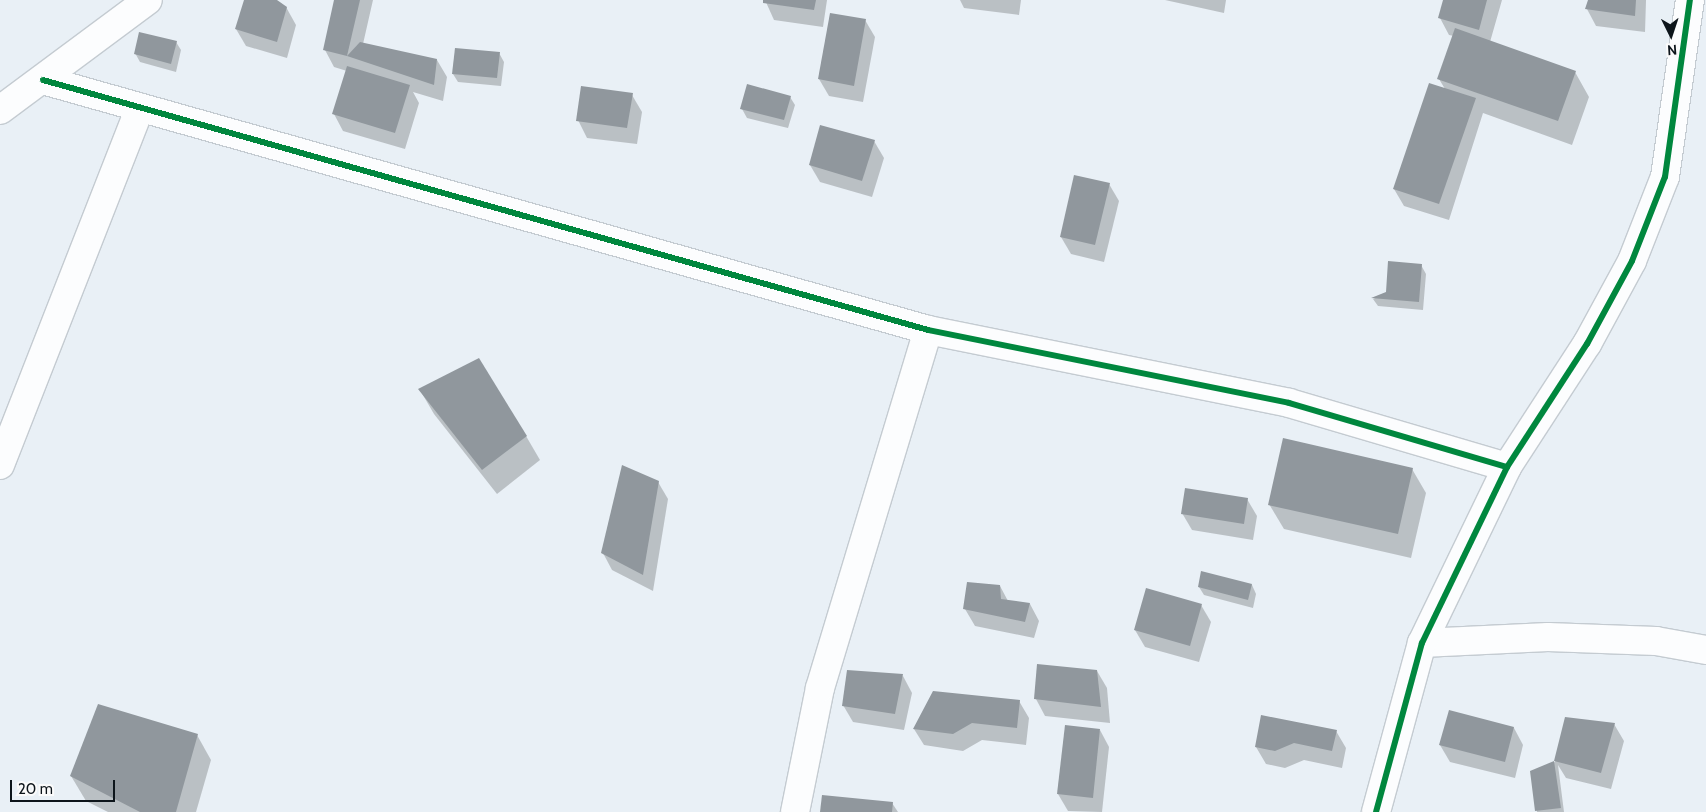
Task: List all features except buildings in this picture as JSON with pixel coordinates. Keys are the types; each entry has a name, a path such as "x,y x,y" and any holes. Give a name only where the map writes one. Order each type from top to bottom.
{"street":[{"path":"0,110 43,80 148,0"},
{"path":"1376,812 1422,643 1507,467 1587,344 1635,252 1665,177 1690,0"},
{"path":"43,80 928,330 1289,403 1507,467"},
{"path":"0,465 140,107"},
{"path":"795,812 820,688 928,330"},
{"path":"1422,643 1548,638 1656,641 1706,650"}],"cycle path":[{"path":"1376,812 1422,643 1507,467 1587,344 1632,261 1665,177 1690,0"},
{"path":"43,80 928,330 1289,403 1507,467"}]}
